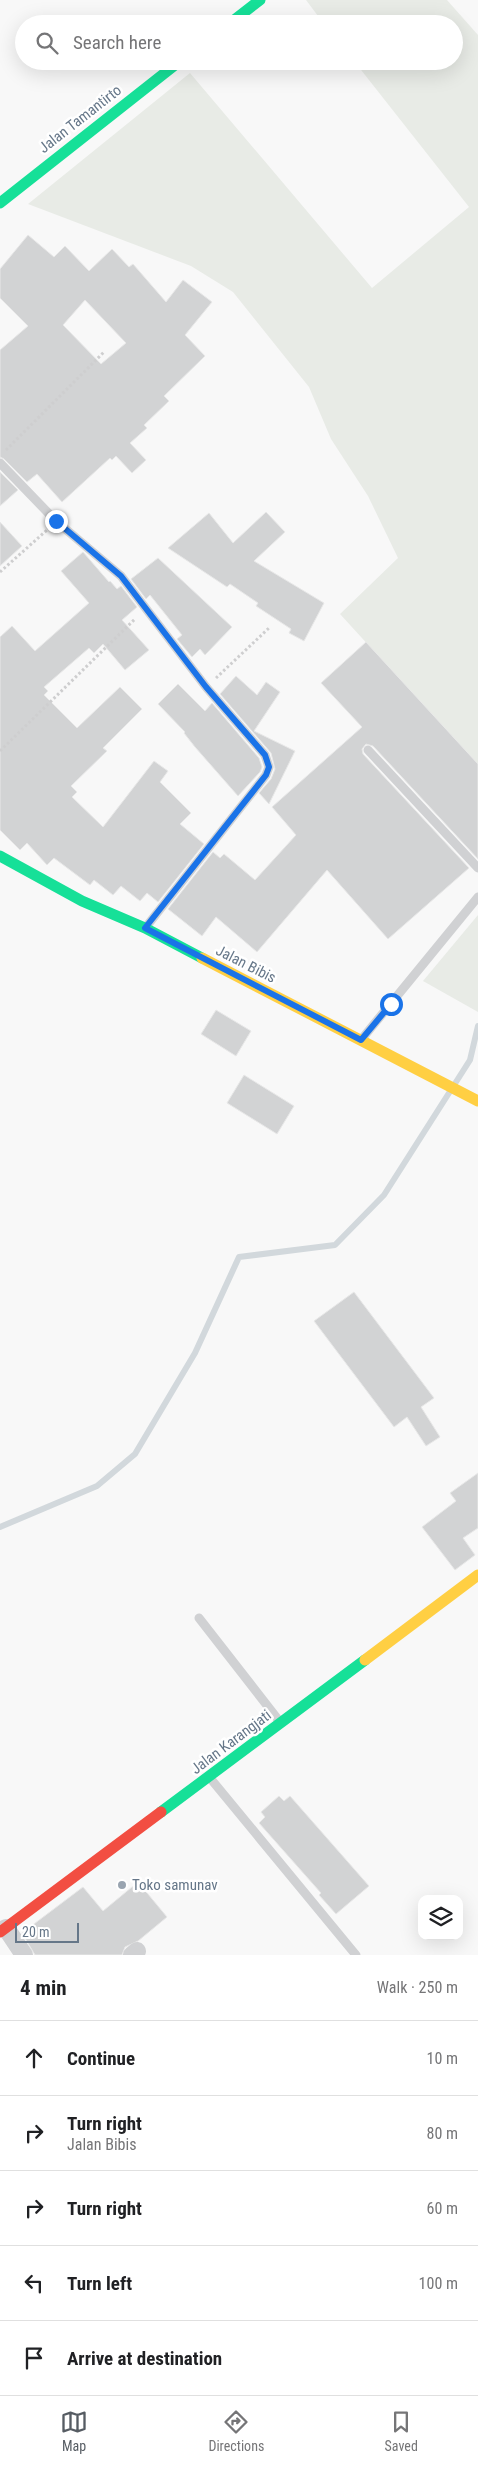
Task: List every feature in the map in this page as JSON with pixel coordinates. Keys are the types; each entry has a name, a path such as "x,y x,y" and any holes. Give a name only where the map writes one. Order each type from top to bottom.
{"street":[{"path":"241,15 260,0"},
{"name":"Jalan Tamantirto","path":"0,203 33,174 168,70"},
{"name":"Jalan Bibis","path":"0,856 82,901 145,928 476,1100"},
{"name":"Jalan Karangjati","path":"3,1930 478,1574"},
{"path":"3,1930 24,1955"}],"lane":[{"path":"0,463 56,521 121,576 206,687 265,755 269,767 266,775 145,928"},
{"path":"368,750 478,868"},
{"path":"361,1040 478,897"},
{"path":"199,1618 281,1723"},
{"path":"209,1777 356,1955"}],"path":[{"path":"0,456 105,351"},
{"path":"0,572 56,521"},
{"path":"0,751 147,608"},
{"path":"206,687 269,628"}],"shaded area":[{"path":"306,0 447,0 460,15 317,15"},
{"path":"463,18 478,35 478,765 340,614 398,558 368,496 331,439 309,387 233,292 191,266 28,204 190,73 372,288 469,207 361,70 463,70"},
{"path":"478,915 478,1012 423,981"}],"building":[{"path":"28,235 54,257 65,246 89,271 112,249 129,267 133,264 166,302 183,280 212,302 185,335 205,356 164,396 169,401 144,425 147,428 130,443 146,460 132,473 116,456 112,460 110,458 62,502 37,474 27,482 0,457 0,350 28,326 0,298 0,269","holes":["85,300 126,343 101,364 63,325"]},
{"path":"0,472 18,490 0,506"},
{"path":"266,512 285,532 254,561 324,603 304,641 289,633 291,629 256,606 258,603 230,584 227,587 168,548 209,513 233,543"},
{"path":"0,522 22,546 0,566"},
{"path":"83,552 109,582 117,589 121,586 137,607 122,620 149,650 125,670 103,644 94,653 89,648 44,687 48,691 44,695 77,728 120,687 142,709 103,748 107,751 71,786 77,792 72,797 103,827 154,761 168,771 160,782 191,813 180,824 204,844 158,902 147,893 140,901 121,886 113,895 94,880 90,885 54,858 47,865 27,843 20,850 0,830 0,637 12,626 35,651 89,603 61,571"},
{"path":"158,558 232,627 205,655 200,649 192,657 177,639 182,635 150,595 146,599 131,579"},
{"path":"366,642 478,764 478,859 373,746 366,744 362,749 363,754 469,868 388,939 327,870 257,952 216,917 202,936 168,909 213,852 220,858 224,854 255,880 296,835 272,807 362,727 321,683"},
{"path":"236,676 257,695 266,682 280,692 254,731 295,751 269,804 259,793 271,779 275,769 271,753 220,694"},
{"path":"178,684 205,711 212,703 259,758 262,767 260,772 238,796 195,747 185,732 158,704"},
{"path":"216,1010 251,1031 236,1056 201,1034"},
{"path":"244,1075 294,1106 277,1134 227,1103"},
{"path":"354,1292 434,1398 421,1407 440,1437 426,1446 407,1417 394,1427 314,1321"},
{"path":"478,1473 478,1528 463,1538 475,1555 455,1570 422,1527 456,1501 450,1493"},
{"path":"279,1796 284,1801 290,1796 369,1886 336,1914 319,1895 321,1893 259,1823 265,1817 261,1812"},
{"path":"138,1882 167,1917 138,1941 125,1947 122,1955 35,1955 22,1933 83,1887 103,1911"}],"waterway":[{"path":"0,1527 97,1486 135,1454 195,1353 239,1257 335,1245 384,1195 470,1060 478,1026"}],"traffic: fast":[{"path":"241,15 260,0"},
{"path":"0,203 169,70"},
{"path":"0,856 82,901 145,928 202,958"},
{"path":"161,1812 365,1660"}],"traffic: slow":[{"path":"202,958 478,1101"},
{"path":"365,1660 478,1575"}],"traffic: jam":[{"path":"0,1932 161,1812"}],"place":[{"name":"Toko samunav","path":"122,1885"}],"route":[{"path":"56,521 121,576 206,687 265,755 269,767 266,775 145,928 361,1040 391,1004"}]}
